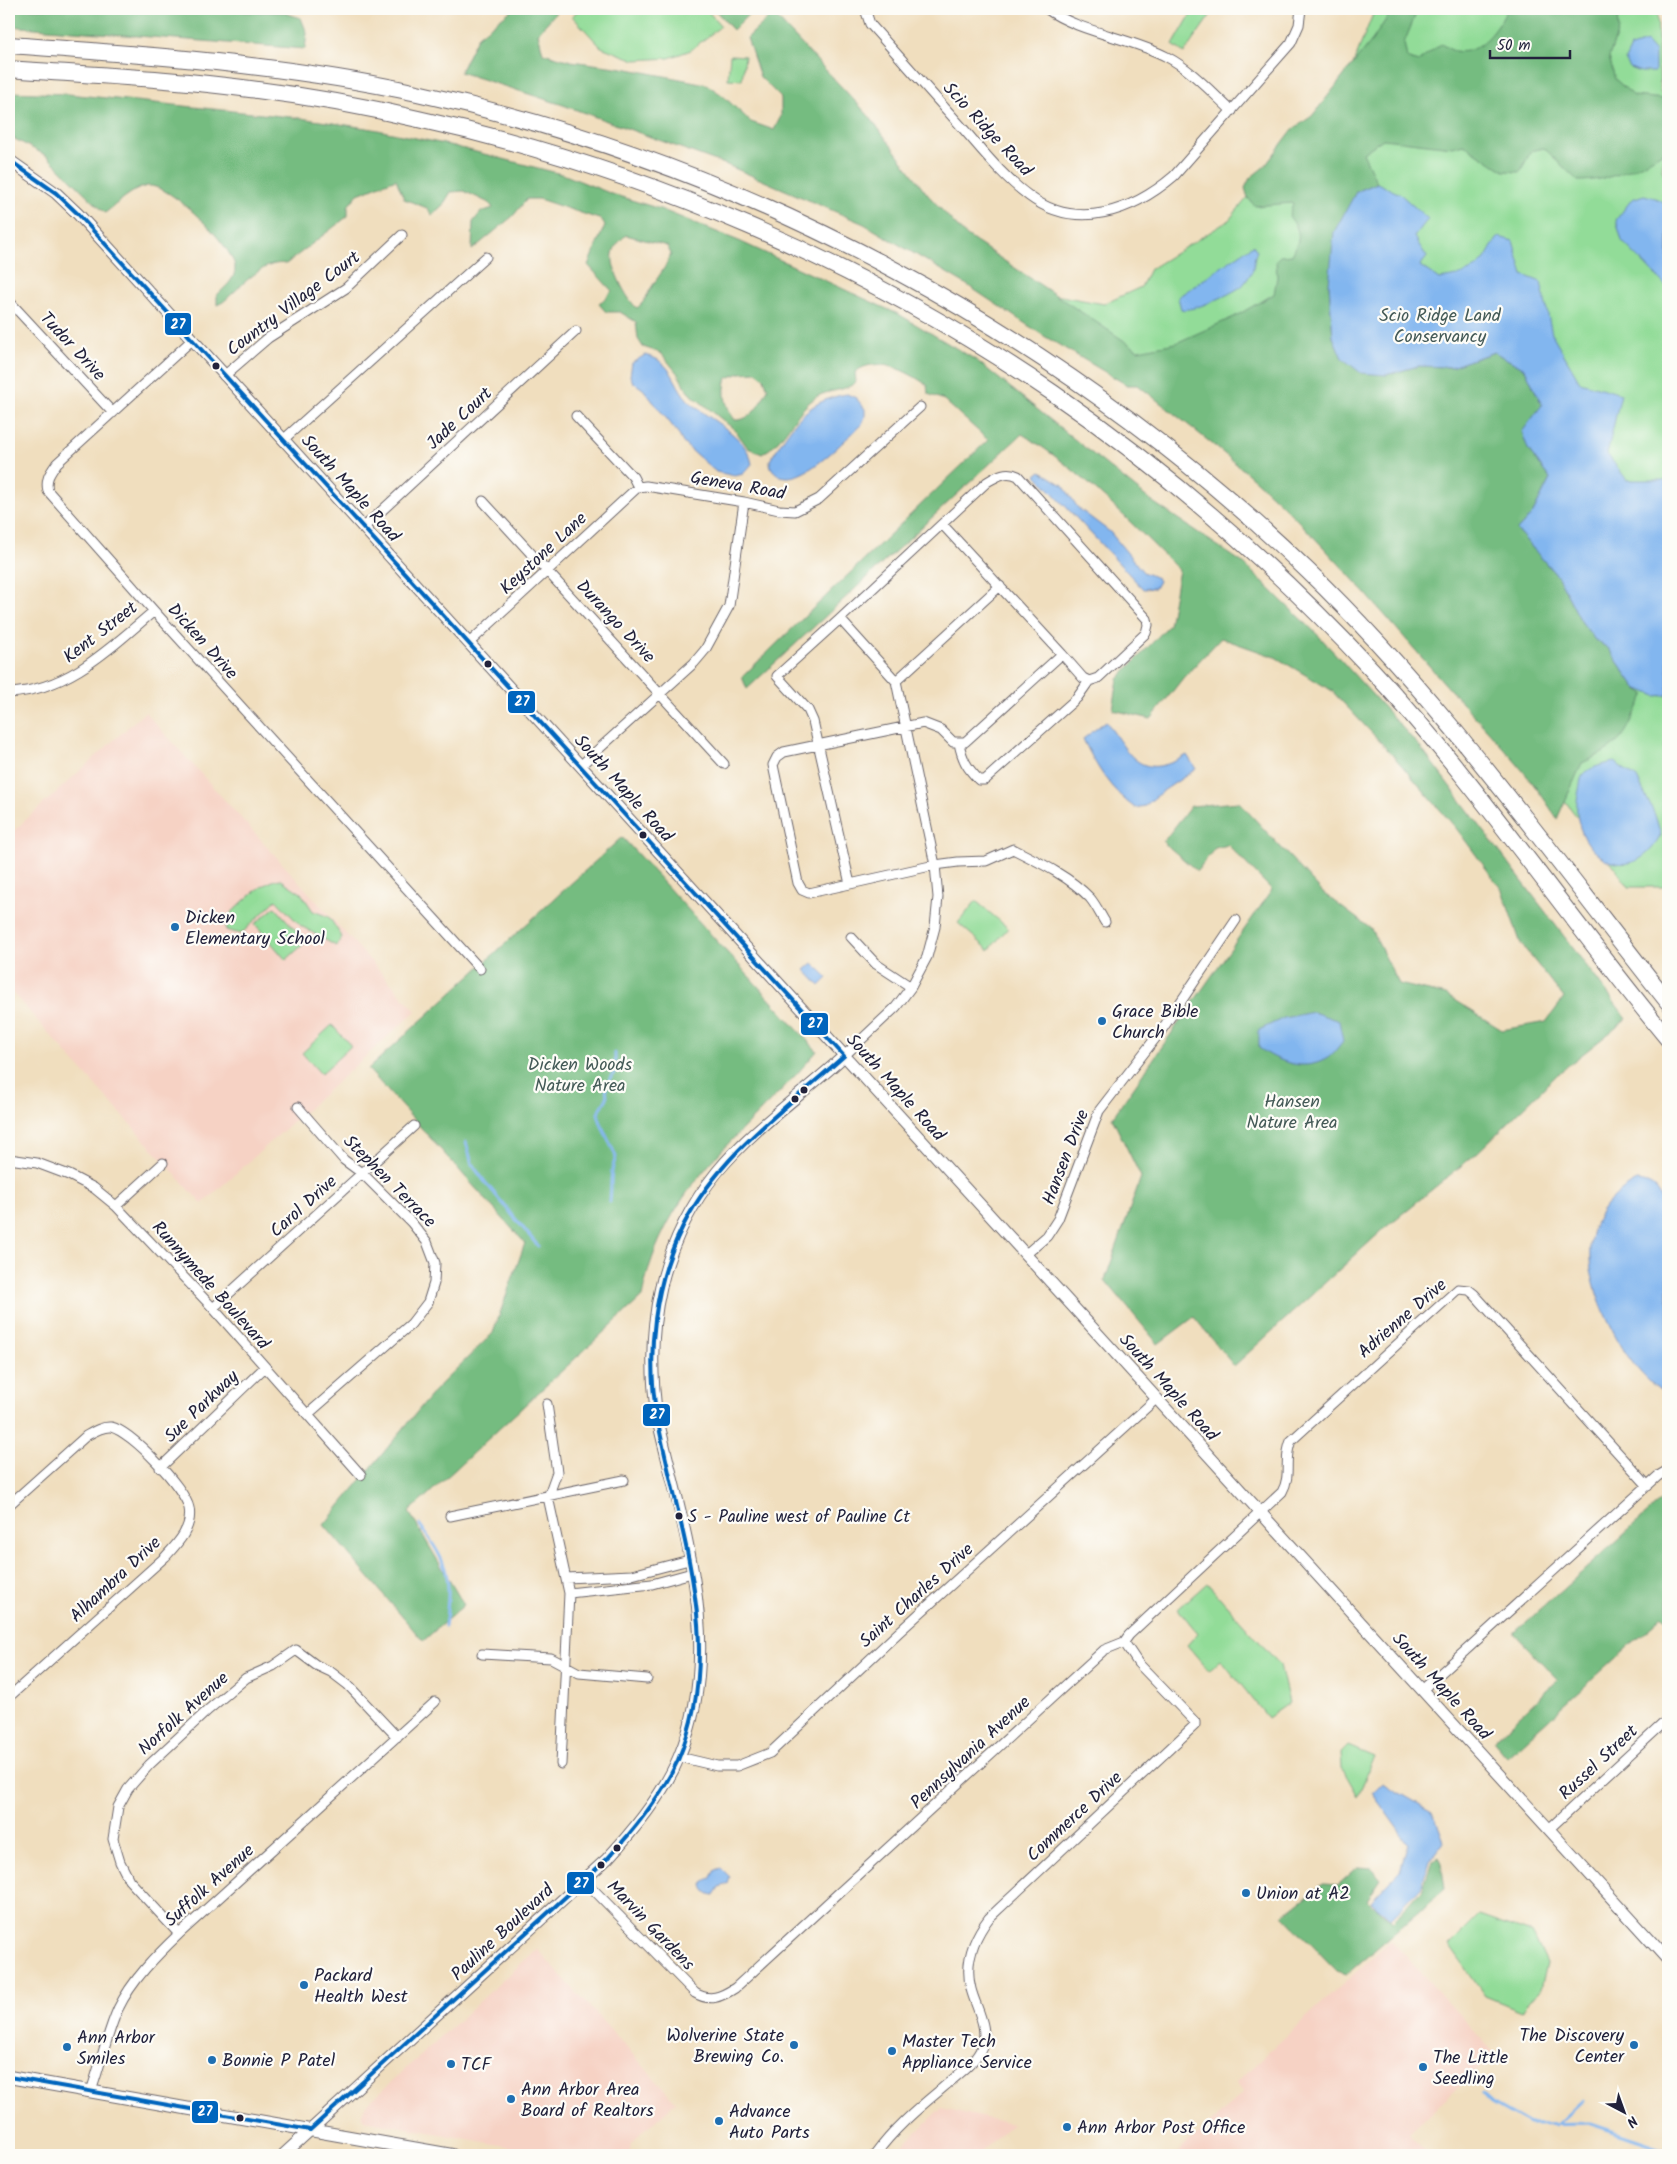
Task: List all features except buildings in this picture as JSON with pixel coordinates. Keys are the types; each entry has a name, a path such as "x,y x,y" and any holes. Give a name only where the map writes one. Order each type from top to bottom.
{"highway":[{"path":"9,45 206,60 364,83 485,110 621,151 762,205 938,294 1022,344 1114,409 1255,522 1309,572 1399,666 1451,727 1668,1002"},
{"path":"9,69 250,89 420,119 495,138 583,163 697,204 859,278 959,334 1053,393 1212,516 1272,570 1372,671 1422,728 1668,1039"}],"main road":[{"path":"9,2077 452,2155"}],"street":[{"path":"375,9 392,9"},
{"name":"Scio Ridge Road","path":"865,9 870,24 1000,170 1029,196 1050,208 1072,213 1098,214 1129,206 1153,194 1174,176 1291,43 1299,25 1301,9"},
{"path":"1046,9 1079,24 1168,57 1197,78 1232,111"},
{"name":"South Maple Road","path":"9,160 56,193 78,214 1668,1960"},
{"name":"Country Village Court","path":"224,376 268,338 346,288 402,235"},
{"path":"283,440 486,257"},
{"name":"Tudor Drive","path":"9,301 113,413"},
{"name":"Jade Court","path":"363,528 576,331"},
{"name":"Dicken Drive","path":"192,340 57,463 49,474 46,483 54,500 480,969"},
{"name":"Geneva Road","path":"638,487 646,486 744,502 779,510 795,511 807,507 828,491 920,407"},
{"path":"576,416 633,477 638,487"},
{"path":"850,884 813,721 808,710 777,676 942,524 995,477 1003,473 1018,476 1147,620 1148,625 1146,632 1098,678 1089,680 1083,678 942,524"},
{"name":"Keystone Lane","path":"469,643 638,487"},
{"name":"Durango Drive","path":"483,501 724,764"},
{"path":"580,766 659,692 694,663 705,650 729,606 744,502"},
{"path":"896,681 1000,586"},
{"name":"Kent Street","path":"9,692 42,688 69,677 101,657 154,611"},
{"path":"840,619 896,681 935,865 938,897 935,927 927,957 911,987 896,1007 844,1056"},
{"path":"1062,654 970,739 959,743 953,742 941,730 923,723 784,752 777,757 773,765 798,883 802,890 809,892 935,865 986,861 1013,849 1046,866 1074,886 1090,899 1105,922"},
{"path":"959,743 965,765 979,780 985,780 1077,698 1089,680"},
{"name":"Hansen Drive","path":"1026,1255 1047,1236 1058,1219 1099,1111 1161,1031 1236,920"},
{"path":"851,937 876,964 911,987"},
{"name":"Pauline Boulevard","path":"283,2155 608,1859 638,1823 662,1788 679,1757 690,1723 700,1664 698,1603 657,1416 652,1385 652,1350 656,1308 671,1252 689,1214 718,1171 746,1141 844,1056"},
{"name":"Stephen Terrace","path":"298,1107 344,1160 363,1174 427,1242 435,1263 434,1282 428,1302 411,1324 308,1414"},
{"name":"Carol Drive","path":"213,1308 414,1126"},
{"name":"Runnymede Boulevard","path":"9,1159 37,1163 69,1175 94,1188 116,1206 213,1308 264,1368 308,1414 361,1475"},
{"path":"116,1206 163,1163"},
{"name":"Adrienne Drive","path":"1260,1512 1286,1486 1287,1449 1298,1433 1452,1292 1463,1288 1474,1294 1648,1486"},
{"name":"Sue Parkway","path":"160,1468 264,1368"},
{"name":"Saint Charles Drive","path":"679,1757 717,1766 737,1766 770,1753 899,1632 1156,1399"},
{"path":"547,1404 557,1472 548,1497 569,1593 560,1764"},
{"name":"Alhambra Drive","path":"9,1505 70,1449 99,1429 109,1427 133,1439 181,1492 189,1508 189,1524 182,1538 165,1557 9,1697"},
{"path":"1422,1690 1668,1470"},
{"path":"450,1516 624,1480"},
{"name":"Pennsylvania Avenue","path":"694,1993 704,1999 715,1998 735,1988 1104,1650 1124,1642 1129,1635 1260,1512"},
{"path":"566,1578 632,1575 690,1560"},
{"path":"569,1593 652,1584 692,1573"},
{"name":"Commerce Drive","path":"875,2155 898,2128 975,2057 980,2050 984,2026 968,1974 972,1950 981,1928 998,1908 1195,1725 1195,1722 1138,1663 1124,1642"},
{"name":"Norfolk Avenue","path":"179,1934 129,1880 120,1862 113,1839 115,1823 118,1807 128,1789 149,1765 208,1710 246,1678 273,1666 296,1650 348,1685 397,1738"},
{"path":"482,1654 550,1658 579,1673 647,1679"},
{"name":"Suffolk Avenue","path":"91,2091 104,2047 119,2007 143,1970 179,1934 435,1702"},
{"name":"Russel Street","path":"1549,1830 1668,1719"},
{"name":"Marvin Gardens","path":"584,1880 694,1993"}],"shaded area":[{"name":"Dicken Elementary School","path":"145,712 416,1011 202,1204 9,989 9,835"},
{"path":"1391,1940 1495,2054 1409,2133 1429,2155 1175,2155 1243,2093 1235,2083"},
{"path":"537,1949 676,2102 631,2143 629,2155 555,2155 364,2120 361,2114 366,2105"},
{"path":"942,2108 1012,2124 978,2155 892,2155"}],"green space":[{"path":"9,9 236,9 245,12 282,12 301,18 307,33 305,49 9,26"},
{"path":"513,9 559,9 538,33 543,53 571,61 623,68 706,84 722,95 751,122 774,130 781,116 781,98 760,77 747,38 773,14 869,116 928,195 964,234 1138,350 1176,343 1234,317 1274,294 1277,277 1276,260 1280,256 1292,255 1297,244 1298,231 1289,216 1293,203 1255,206 1248,198 1245,188 1250,178 1265,166 1293,129 1312,116 1373,39 1393,9 1418,9 1404,43 1407,58 1418,62 1441,44 1453,50 1464,51 1480,45 1499,24 1507,9 1617,9 1618,30 1609,57 1615,79 1634,96 1664,99 1668,103 1668,149 1647,162 1614,176 1578,181 1544,148 1531,151 1520,172 1504,171 1463,144 1453,147 1383,139 1363,153 1377,183 1356,192 1329,284 1333,337 1342,358 1386,375 1418,366 1451,367 1494,352 1525,369 1542,405 1528,449 1550,479 1533,513 1517,530 1558,577 1581,621 1595,640 1608,648 1636,688 1645,694 1628,729 1608,750 1582,763 1557,819 1519,766 1343,568 1300,523 1244,470 1138,385 1127,385 1044,336 964,283 864,224 727,165 563,105 460,72 478,36"},
{"path":"580,9 706,9 721,26 691,50 669,58 635,60 601,47 572,16"},
{"path":"714,9 754,9 733,30"},
{"path":"1194,9 1211,9 1212,13 1184,53 1173,45"},
{"name":"Scio Ridge Land Conservancy","path":"1375,9 1657,9 1660,92 1668,103 1662,170 1668,181 1668,737 1664,748 1668,788 1668,887 1629,887 1487,696 1361,560 1017,288 1104,304 1141,287 1150,269 1228,221 1347,79"},
{"path":"730,55 745,56 742,80 728,79"},
{"name":"Hansen Nature Area","path":"9,92 68,94 300,118 373,129 449,145 565,175 612,194 660,209 739,241 900,315 976,360 1150,500 1243,563 1319,636 1420,747 1627,1019 1560,1072 1477,1153 1386,1227 1234,1366 1194,1317 1158,1344 1105,1280 1141,1177 1112,1118 1272,890 1228,845 1215,848 1197,871 1163,842 1191,806 1239,802 1323,893 1371,929 1399,984 1446,995 1502,1030 1546,1022 1564,998 1521,944 1502,890 1456,828 1389,751 1331,690 1275,657 1221,638 1183,678 1151,719 1113,710 1118,679 1169,625 1179,570 1084,480 1064,463 1022,434 747,689 742,677 988,440 944,400 928,394 927,385 892,367 873,365 864,367 855,372 856,382 852,385 821,394 808,403 777,442 762,454 748,448 735,430 688,392 678,374 661,353 643,347 638,339 636,322 620,312 606,312 599,304 612,291 588,265 605,225 602,220 539,199 527,199 513,216 472,250 473,222 481,212 493,208 489,203 464,191 451,192 443,205 432,215 427,208 404,199 396,179 358,194 348,206 348,216 286,264 277,264 260,270 217,305 217,295 234,275 235,267 232,257 212,231 184,204 157,187 147,186 130,193 105,213 47,156 9,136","holes":["626,235 667,246 671,254 665,267 637,308 620,283 614,267 613,254 615,248","756,372 764,378 768,389 759,405 751,414 735,420 726,400 727,378 740,373"]},
{"name":"Dicken Woods Nature Area","path":"622,837 817,1051 737,1134 689,1190 669,1222 653,1257 642,1297 409,1512 464,1605 423,1641 324,1525 435,1390 493,1333 525,1243 368,1069"},
{"path":"280,879 301,893 313,911 329,917 342,937 336,946 301,926 276,900 241,934 226,930 226,918 244,901 258,889"},
{"path":"976,901 1008,928 989,950 958,923"},
{"path":"275,907 306,942 286,960 255,924"},
{"path":"332,1025 351,1046 321,1074 302,1053"},
{"path":"1668,1495 1668,1622 1662,1616 1507,1757 1493,1741 1558,1680 1514,1633"},
{"path":"1207,1583 1280,1665 1289,1703 1268,1718 1221,1660 1209,1671 1187,1645 1198,1633 1178,1609"},
{"path":"1348,1746 1374,1757 1358,1796 1342,1768 1341,1753"},
{"path":"1438,1857 1445,1889 1347,1974 1337,1971 1283,1915 1323,1884 1338,1885 1358,1867 1371,1868 1381,1879 1367,1900 1393,1921 1422,1890 1432,1861"},
{"path":"1479,1915 1533,1934 1547,1964 1541,1988 1522,2011 1485,1996 1449,1945"}],"water":[{"path":"1646,42 1655,52 1655,72 1641,72 1630,68 1625,60 1631,47"},
{"path":"1377,183 1400,194 1428,219 1414,237 1427,257 1420,266 1439,279 1462,274 1477,267 1499,237 1513,241 1523,275 1541,282 1552,334 1580,382 1621,394 1607,454 1627,480 1668,480 1668,695 1656,696 1636,688 1608,648 1595,640 1581,621 1558,577 1517,530 1533,513 1550,479 1528,449 1522,432 1542,405 1525,369 1494,352 1451,367 1418,366 1386,375 1361,373 1342,358 1333,337 1329,284 1334,232 1356,192"},
{"path":"1644,195 1661,201 1668,211 1668,288 1622,241 1616,220 1632,199"},
{"path":"1253,245 1257,251 1253,268 1242,286 1202,305 1181,309 1178,297"},
{"path":"645,355 658,360 666,367 688,400 743,444 749,453 752,464 743,474 735,476 716,472 683,443 678,433 643,389 633,382 630,376 632,363"},
{"path":"847,394 856,398 865,409 865,417 862,424 833,451 808,470 785,477 774,472 770,460 785,436 801,417 820,402"},
{"path":"1041,471 1063,485 1078,508 1110,532 1143,572 1157,578 1159,581 1155,588 1143,589 1036,475"},
{"path":"1106,721 1130,755 1138,762 1147,766 1158,766 1171,763 1187,755 1196,769 1160,793 1145,806 1135,808 1104,777 1083,739"},
{"path":"1614,762 1637,778 1655,815 1661,835 1647,853 1632,862 1617,863 1602,857 1590,846 1581,830 1577,811 1580,782 1583,775 1593,768"},
{"path":"813,963 828,978 820,986 805,970"},
{"path":"1313,1012 1339,1021 1343,1041 1328,1058 1309,1065 1291,1064 1259,1048 1259,1030 1284,1018"},
{"path":"1637,1181 1645,1182 1656,1188 1668,1218 1668,1395 1643,1375 1623,1349 1602,1308 1591,1267 1590,1247 1594,1228 1602,1211 1616,1195"},
{"path":"1382,1783 1433,1812 1444,1841 1429,1861 1421,1887 1391,1918 1371,1901 1400,1871 1408,1843 1372,1793"},
{"path":"721,1868 730,1877 728,1884 719,1887 714,1895 709,1894 705,1890 703,1883 710,1879 715,1870"}],"waterway":[{"path":"610,1202 612,1174 616,1157 598,1113 607,1098 606,1086 615,1071 615,1053"},
{"path":"466,1142 472,1164 538,1246"},
{"path":"420,1525 437,1551 446,1572 448,1595 445,1626"},
{"path":"1482,2095 1492,2104 1529,2125 1590,2124 1668,2150"},
{"path":"1555,2126 1582,2101"}],"transit line":[{"name":"27","path":"9,160 56,193 78,214 844,1056 755,1134 715,1177 698,1200 683,1226 665,1271 655,1320 652,1369 657,1417 694,1588 698,1631 698,1674 692,1717 678,1760 664,1787 628,1836 607,1859 310,2130 9,2077"}],"place":[{"name":"Dicken Elementary School","path":"175,927"},
{"name":"Grace Bible Church","path":"1102,1021"},
{"name":"S - Pauline west of Pauline Ct","path":"679,1516"},
{"name":"Union at A2","path":"1246,1893"},
{"name":"Packard Health West","path":"304,1985"},
{"name":"Wolverine State Brewing Co.","path":"794,2045"},
{"name":"The Discovery Center","path":"1634,2045"},
{"name":"Ann Arbor Smiles","path":"67,2047"},
{"name":"Master Tech Appliance Service","path":"892,2051"},
{"name":"Bonnie P Patel","path":"212,2060"},
{"name":"TCF","path":"451,2064"},
{"name":"The Little Seedling","path":"1423,2067"},
{"name":"Ann Arbor Area Board of Realtors","path":"511,2099"},
{"name":"Advance Auto Parts","path":"719,2121"},
{"name":"Ann Arbor Post Office","path":"1067,2127"}]}
